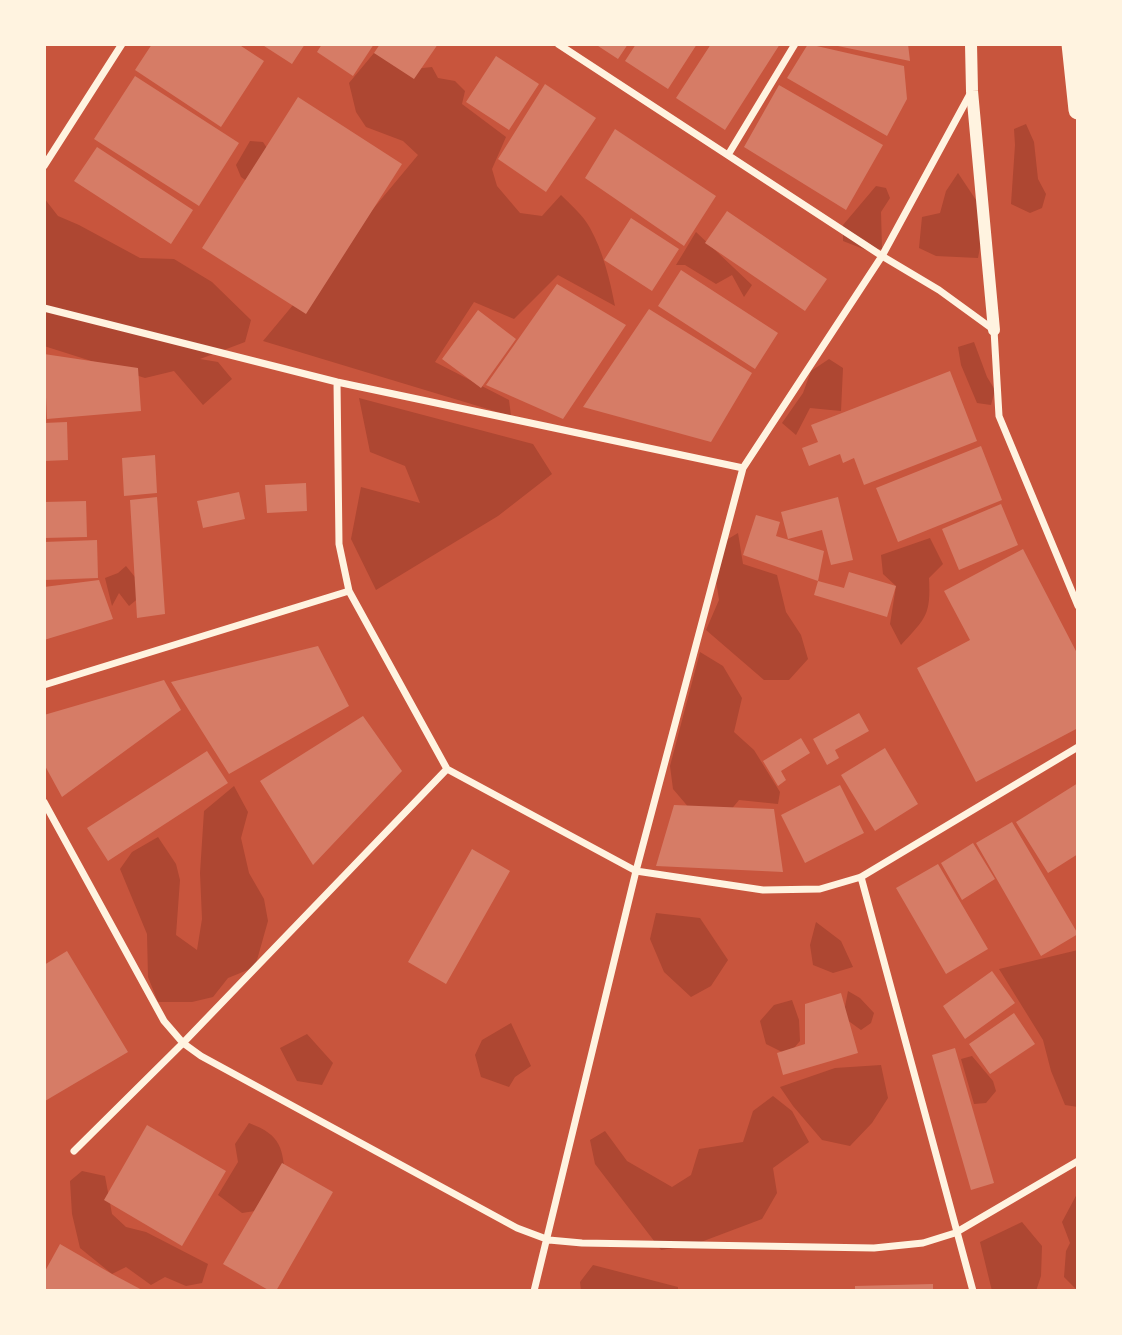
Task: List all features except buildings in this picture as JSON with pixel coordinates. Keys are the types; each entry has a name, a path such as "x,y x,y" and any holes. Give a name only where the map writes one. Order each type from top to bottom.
{"highway":[{"path":"1072,44 1078,110"}],"street":[{"path":"44,166 122,44"},
{"path":"558,44 882,256 939,290 994,330"},
{"path":"728,155 795,44"},
{"path":"971,44 972,91 994,330 999,416 1078,606"},
{"path":"534,1291 549,1240 636,871 743,468 882,256 972,91"},
{"path":"44,308 337,382 743,468"},
{"path":"337,382 339,544 349,591 447,769 636,871 763,890 820,889 861,877 1078,747"},
{"path":"44,685 349,591"},
{"path":"74,1151 183,1043 447,769"},
{"path":"44,802 164,1021 183,1043 201,1056 505,1221 549,1240 582,1243 874,1248 923,1243 956,1233 1078,1161"},
{"path":"861,877 973,1291"}],"shaded area":[{"path":"374,53 414,69 432,67 438,78 455,81 465,91 462,104 506,137 492,169 497,186 520,213 542,216 561,195 584,219 599,246 615,306 558,275 514,319 474,302 435,362 509,400 511,416 263,341 418,155 403,141 366,127 356,112 349,83"},
{"path":"1026,124 1034,142 1038,179 1046,194 1042,208 1030,213 1011,204 1014,129"},
{"path":"250,141 263,142 277,163 258,189 241,177 236,165"},
{"path":"958,173 986,215 978,258 936,256 919,248 922,217 940,213 946,191"},
{"path":"876,186 886,188 890,198 881,212 882,249 866,250 843,241 843,225"},
{"path":"44,198 58,216 140,258 174,259 212,282 251,320 245,342 200,359 218,362 232,379 203,405 174,371 145,378 44,346"},
{"path":"696,232 752,285 744,297 732,275 716,284 685,265 676,265"},
{"path":"974,342 987,377 995,390 991,405 977,403 961,365 958,347"},
{"path":"829,359 843,368 841,411 810,408 796,435 782,423 803,393 811,371"},
{"path":"359,398 533,444 552,474 498,516 376,590 351,539 361,487 420,503 405,466 370,452"},
{"path":"738,533 743,564 777,575 786,612 801,635 808,659 789,680 764,680 706,630 719,600 716,580 723,542"},
{"path":"930,538 943,564 929,578 929,600 925,615 901,645 890,624 896,586 883,574 881,555"},
{"path":"126,566 139,582 141,596 129,606 119,593 112,606 105,578 118,573"},
{"path":"700,652 723,666 742,698 734,732 754,750 780,792 778,804 739,800 725,817 696,816 673,789 670,766"},
{"path":"234,786 248,812 241,838 249,873 264,899 268,921 255,967 228,978 213,997 192,1002 158,1002 148,977 147,934 120,869 132,852 158,837 176,864 180,880 176,935 197,950 202,919 200,873 204,811"},
{"path":"656,913 700,918 728,960 711,986 691,997 664,972 650,939"},
{"path":"816,922 841,941 853,967 833,973 813,965 810,945"},
{"path":"1078,950 1078,1107 1065,1105 1051,1071 1043,1040 999,969"},
{"path":"848,991 860,998 874,1013 871,1023 861,1030 843,1017"},
{"path":"792,1000 799,1020 800,1041 788,1055 766,1044 760,1021 774,1005"},
{"path":"511,1023 531,1066 515,1077 509,1087 481,1077 475,1055 482,1040"},
{"path":"307,1034 333,1063 322,1085 297,1081 280,1048"},
{"path":"972,1056 993,1081 996,1091 986,1103 974,1104 961,1059"},
{"path":"881,1065 888,1098 872,1123 850,1146 822,1140 780,1087 835,1068"},
{"path":"773,1096 792,1111 809,1142 773,1168 777,1193 762,1219 693,1245 661,1250 595,1164 590,1140 605,1131 627,1161 672,1187 691,1175 699,1149 743,1142 753,1111"},
{"path":"249,1123 275,1138 283,1160 286,1182 268,1209 242,1213 218,1195 238,1162 235,1144"},
{"path":"82,1171 105,1176 112,1214 126,1227 146,1232 208,1264 202,1283 186,1286 165,1277 151,1285 126,1267 112,1274 80,1248 72,1214 70,1181"},
{"path":"1078,1192 1078,1291 1064,1277 1066,1251 1070,1243 1062,1222"},
{"path":"1022,1222 1042,1246 1041,1276 1036,1291 992,1291 980,1242"},
{"path":"593,1265 678,1287 678,1291 581,1291 580,1282"}]}
